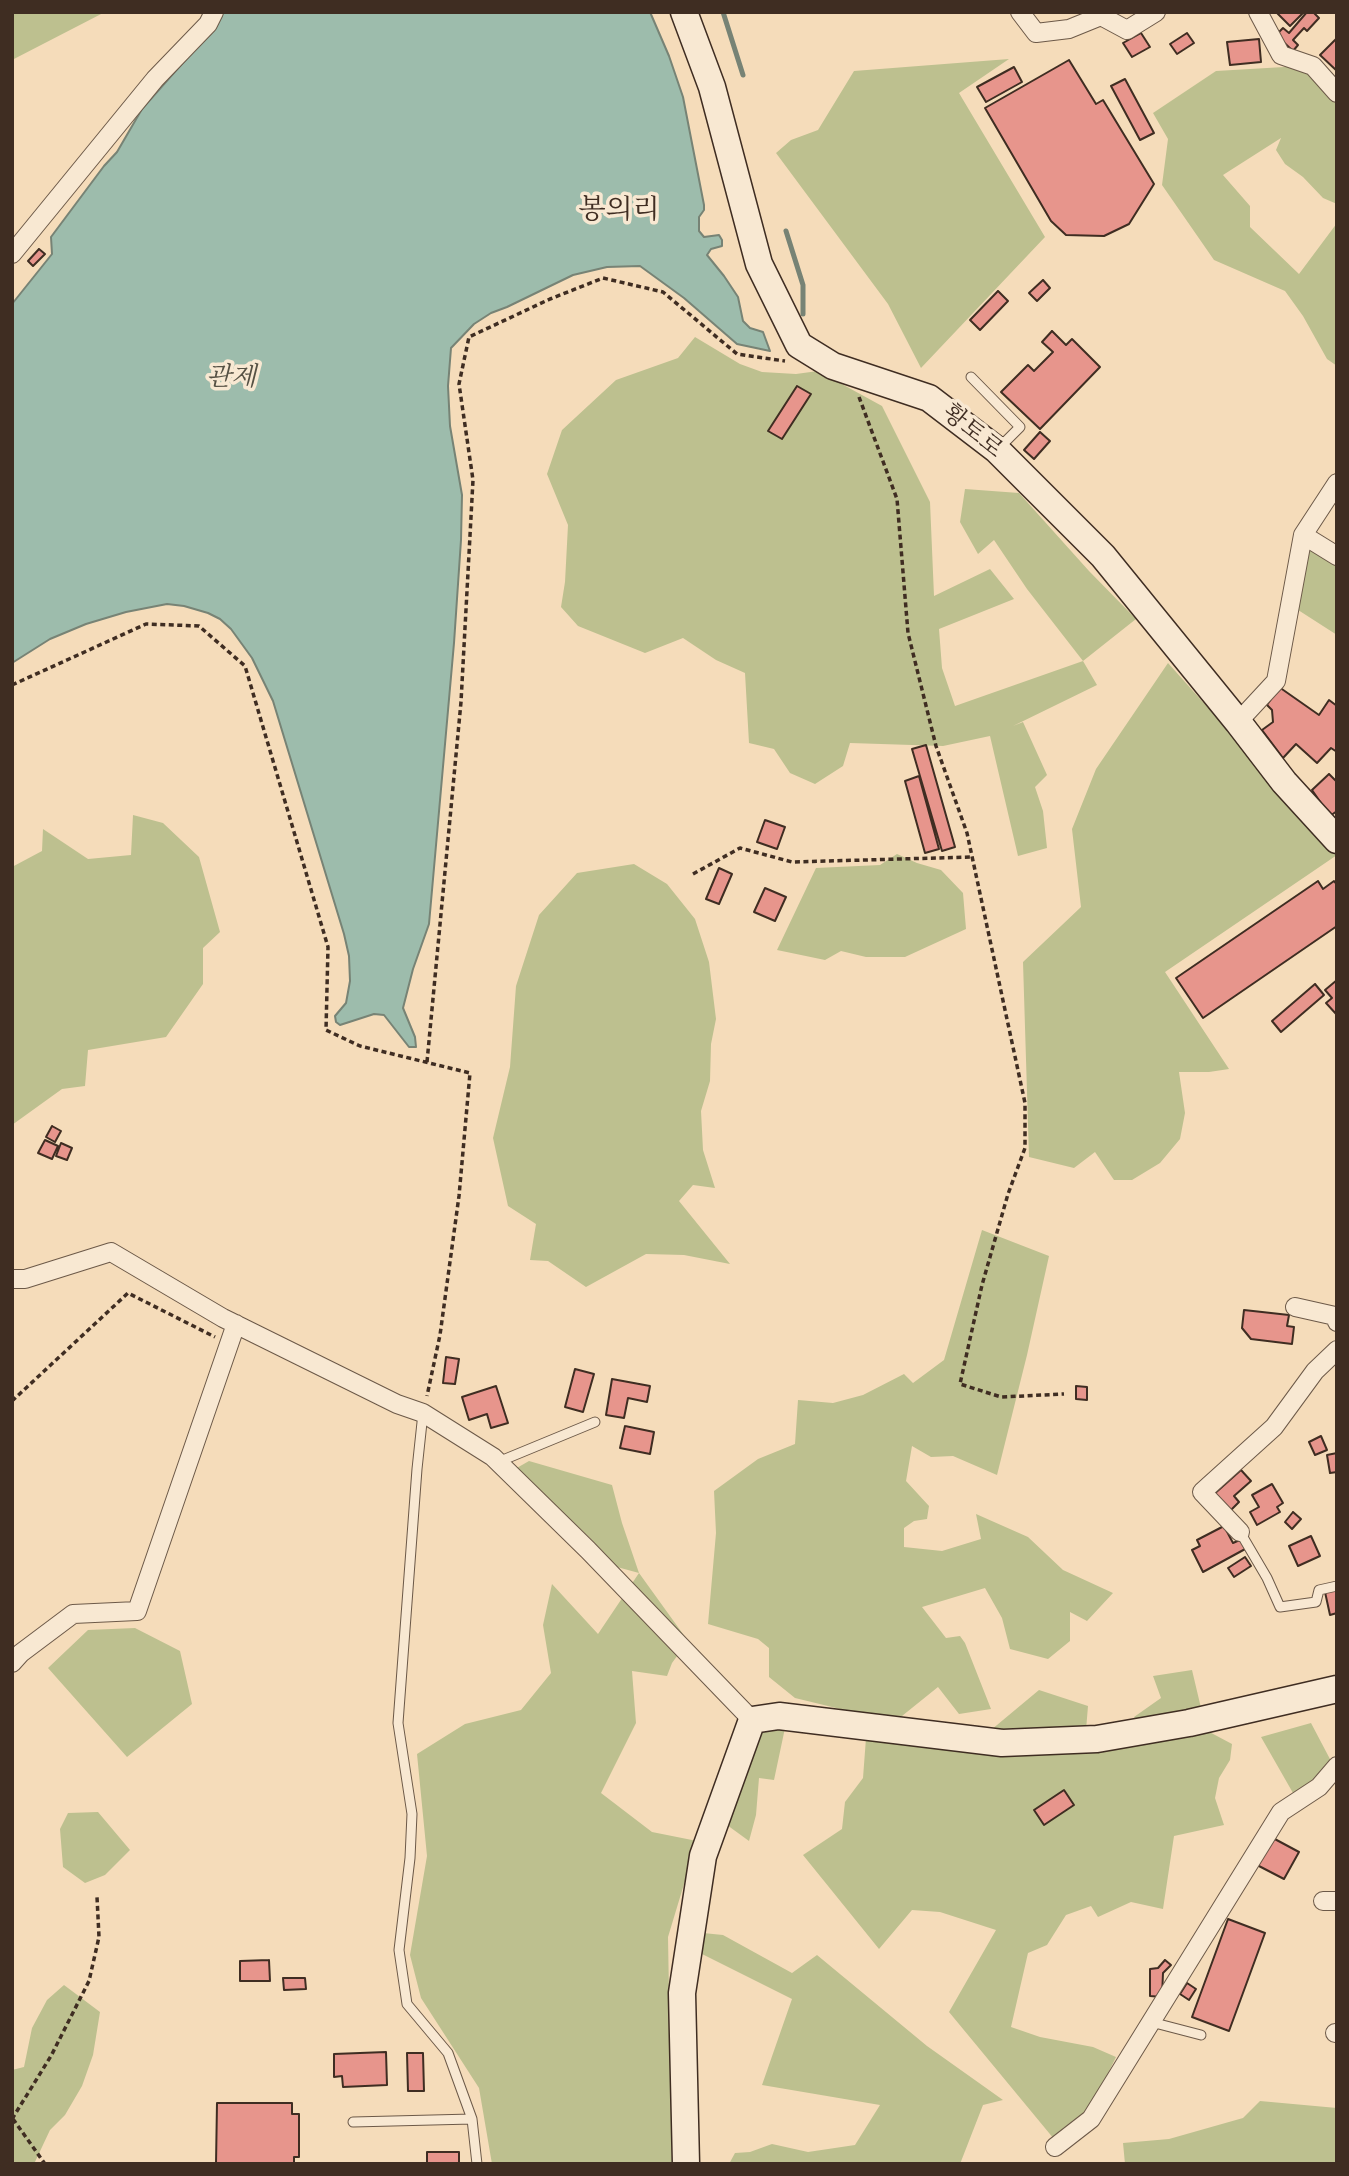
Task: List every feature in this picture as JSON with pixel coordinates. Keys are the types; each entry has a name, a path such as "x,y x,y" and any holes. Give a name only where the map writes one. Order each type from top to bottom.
{"main road":[{"name":"황토로","path":"684,12 712,87 759,264 799,345 833,366 929,398 997,450 1103,556 1284,782 1337,840"},
{"path":"686,2164 682,1993 703,1856 751,1720 779,1716 1002,1743 1097,1739 1189,1723 1337,1689"}],"street":[{"path":"12,254 155,79 208,24 215,12"},
{"path":"1020,12 1036,33 1069,29 1102,14 1127,30 1156,12"},
{"path":"1258,12 1281,55 1313,66 1337,93"},
{"path":"1238,722 1276,681 1303,535 1337,483"},
{"path":"1303,535 1337,556"},
{"path":"12,1279 25,1279 111,1252 236,1324 397,1404 423,1413 498,1462 588,1550 751,1720"},
{"path":"1295,1307 1335,1316 1337,1322"},
{"path":"12,1663 21,1653 73,1614 137,1611 236,1324"},
{"path":"1240,1532 1202,1492 1273,1427 1315,1371 1337,1350"},
{"path":"1055,2147 1091,2119 1281,1812 1319,1787 1337,1766"}],"lane":[{"path":"971,377 1020,427 997,450"},
{"path":"423,1413 398,1723 412,1814 410,1858 399,1950 407,2004 449,2053 472,2119 477,2164"},
{"path":"498,1462 595,1422"},
{"path":"1240,1532 1267,1578 1280,1607 1316,1602 1319,1590 1337,1586"},
{"path":"1150,2022 1201,2035"},
{"path":"353,2122 472,2119"}],"path":[{"path":"427,1062 461,702 473,480 459,384 469,337 550,299 603,278 663,292 737,354 790,362 813,353"},
{"path":"850,372 897,499 908,633 936,746 967,833 1025,1103 1025,1148 1008,1194 982,1285 960,1384 1001,1396 1064,1394"},
{"path":"12,685 146,624 199,626 245,666 328,947 326,1030 360,1046 470,1073 459,1196 440,1335 423,1413"},
{"path":"693,874 740,848 792,862 972,857"},
{"path":"12,1401 128,1293 229,1345"},
{"path":"45,2164 12,2118 51,2056 89,1981 99,1937 97,1897"}],"green space":[{"path":"12,12 105,12 12,60"},
{"path":"1009,59 959,93 1045,237 921,368 888,304 776,153 791,140 818,130 854,71"},
{"path":"1301,66 1337,103 1337,204 1323,198 1303,177 1285,164 1276,150 1281,138 1223,175 1250,206 1250,227 1299,274 1337,223 1337,366 1327,359 1303,316 1285,291 1214,260 1162,185 1168,139 1153,113 1216,71"},
{"path":"695,337 740,364 762,372 796,374 818,371 882,406 930,502 934,596 990,569 1014,599 939,629 942,668 955,706 1083,661 1097,685 1013,726 1023,722 1047,775 1035,787 1043,811 1047,848 1018,856 990,736 943,746 850,743 843,766 815,784 790,773 774,749 749,743 745,673 716,660 683,638 645,653 578,626 561,607 568,525 547,474 562,430 616,380 678,358"},
{"path":"965,489 1019,493 1136,619 1083,661 1027,589 994,540 978,554 960,522"},
{"path":"1309,543 1337,560 1337,635 1295,608"},
{"path":"1168,663 1337,855 1165,972 1229,1069 1179,1072 1185,1113 1180,1139 1160,1163 1132,1180 1114,1180 1095,1152 1074,1168 1029,1157 1023,962 1081,907 1072,829 1096,769"},
{"path":"133,815 163,823 199,857 220,932 203,948 203,984 166,1037 88,1050 85,1086 62,1089 12,1125 12,867 42,851 43,829 88,859 131,855"},
{"path":"897,854 941,870 963,893 966,929 905,957 866,957 841,951 825,960 777,950 816,868 880,865"},
{"path":"634,864 667,884 695,919 709,962 716,1019 711,1044 710,1081 701,1111 703,1150 715,1188 693,1185 679,1201 730,1264 684,1255 646,1254 586,1287 548,1261 530,1260 536,1224 508,1206 493,1138 510,1067 516,986 539,915 577,873"},
{"path":"982,1230 1049,1256 1027,1355 997,1475 953,1456 931,1457 912,1446 906,1481 929,1506 927,1519 914,1521 904,1528 904,1547 942,1551 981,1539 976,1514 1028,1537 1063,1570 1113,1593 1087,1621 1070,1612 1070,1641 1048,1659 1010,1649 1002,1618 985,1588 922,1607 946,1638 960,1636 965,1643 991,1709 959,1714 938,1687 902,1716 865,1715 795,1698 769,1677 769,1648 758,1639 708,1624 716,1533 714,1491 758,1459 795,1444 798,1400 833,1403 863,1395 904,1374 913,1383 944,1360"},
{"path":"529,1461 612,1485 639,1573 617,1567 589,1537 515,1469"},
{"path":"639,1573 688,1641 672,1663 667,1676 632,1671 636,1723 601,1793 652,1832 697,1841 668,1937 672,2164 492,2164 479,2088 421,1998 410,1955 427,1856 417,1754 465,1724 521,1710 551,1673 543,1625 552,1584 598,1634"},
{"path":"135,1628 180,1651 192,1704 127,1757 48,1668 88,1630"},
{"path":"1192,1670 1201,1708 1140,1725 1134,1717 1161,1698 1153,1676"},
{"path":"1039,1690 1088,1706 1086,1730 985,1735"},
{"path":"1311,1723 1331,1761 1319,1778 1293,1793 1261,1737"},
{"path":"1200,1727 1232,1744 1230,1760 1219,1778 1215,1798 1224,1825 1174,1836 1163,1909 1131,1902 1098,1917 1091,1906 1066,1915 1047,1945 1028,1953 1011,2027 1040,2037 1093,2047 1116,2057 1091,2108 1054,2139 949,2012 996,1930 940,1912 912,1910 879,1949 803,1855 842,1829 845,1802 863,1778 866,1738 907,1744 1068,1754"},
{"path":"785,1728 774,1780 759,1778 756,1815 749,1841 727,1825 762,1730"},
{"path":"98,1812 130,1850 105,1875 85,1883 63,1867 60,1829 68,1813"},
{"path":"703,1933 723,1935 792,1973 817,1955 927,2046 1003,2100 983,2105 960,2164 729,2164 735,2153 750,2152 772,2144 808,2152 855,2145 880,2105 762,2085 792,1999 700,1953"},
{"path":"64,1985 100,2012 93,2055 82,2086 65,2115 50,2130 34,2164 12,2164 12,2070 24,2067 32,2028 47,2000"},
{"path":"1260,2101 1337,2108 1337,2164 1125,2164 1123,2143 1169,2139 1243,2118"}],"water":[{"name":"관제","path":"221,12 650,12 683,97 704,205 699,217 699,231 704,237 719,235 722,240 722,246 711,249 707,255 738,297 743,321 750,328 763,332 770,351 737,344 684,298 640,266 607,267 573,275 491,313 474,324 451,348 448,386 450,426 462,495 461,540 429,924 403,1008 415,1037 416,1047 409,1047 384,1015 374,1014 340,1025 336,1022 335,1016 346,1003 350,981 349,956 344,934 273,701 252,658 231,629 208,613 167,604 86,624 50,639 12,663 12,304 52,254 51,237 117,152 142,109 202,41"}],"building":[{"path":"1276,12 1304,12 1290,26"},
{"path":"1307,12 1313,12 1319,18 1307,31 1304,28 1293,40 1298,45 1293,51 1276,35 1283,28 1289,33"},
{"path":"1141,33 1150,47 1132,57 1123,43"},
{"path":"1187,33 1194,43 1177,54 1170,44"},
{"path":"1337,38 1337,71 1320,55"},
{"path":"1259,39 1261,62 1230,65 1227,42"},
{"path":"1069,60 1096,104 1103,100 1154,184 1129,224 1104,236 1066,235 1051,221 985,108"},
{"path":"1014,67 1022,82 986,102 977,87"},
{"path":"1125,79 1154,133 1140,140 1111,86"},
{"path":"39,249 45,254 33,266 28,261"},
{"path":"1043,280 1050,288 1037,301 1029,293"},
{"path":"998,291 1008,301 980,330 970,320"},
{"path":"1052,331 1066,345 1072,339 1100,367 1040,429 1001,392 1028,365 1034,371 1053,352 1042,342"},
{"path":"797,386 811,394 782,439 768,431"},
{"path":"1040,432 1050,441 1034,459 1024,450"},
{"path":"1279,687 1319,715 1329,700 1337,706 1337,752 1331,748 1317,763 1296,744 1283,758 1262,730 1273,722 1272,710 1267,705"},
{"path":"926,745 955,847 942,851 912,749"},
{"path":"1329,774 1337,782 1337,811 1330,816 1312,790"},
{"path":"919,776 939,849 925,853 905,781"},
{"path":"765,820 785,827 777,849 757,842"},
{"path":"719,868 732,874 719,904 706,899"},
{"path":"1318,881 1323,889 1334,881 1337,885 1337,926 1203,1018 1176,978"},
{"path":"765,888 786,897 775,921 754,912"},
{"path":"1337,980 1337,1015 1326,1003 1332,998 1325,990"},
{"path":"1315,984 1324,995 1281,1032 1272,1021"},
{"path":"52,1126 61,1131 55,1142 46,1137"},
{"path":"45,1140 58,1146 52,1159 38,1153"},
{"path":"61,1143 72,1148 67,1160 56,1156"},
{"path":"1244,1310 1289,1315 1287,1326 1294,1327 1292,1344 1251,1339 1242,1328"},
{"path":"446,1357 459,1359 455,1384 443,1383"},
{"path":"575,1369 594,1374 583,1412 565,1407"},
{"path":"612,1379 650,1386 647,1402 628,1398 624,1418 606,1415"},
{"path":"496,1386 508,1423 491,1428 487,1414 469,1420 462,1397"},
{"path":"1076,1386 1087,1387 1087,1400 1076,1399"},
{"path":"625,1426 654,1432 650,1454 620,1448"},
{"path":"1321,1436 1327,1450 1315,1455 1309,1442"},
{"path":"1337,1453 1337,1472 1330,1473 1327,1455"},
{"path":"1241,1470 1251,1481 1234,1496 1239,1502 1229,1512 1213,1495"},
{"path":"1272,1484 1283,1503 1277,1507 1280,1512 1257,1525 1250,1512 1259,1507 1252,1495"},
{"path":"1293,1512 1301,1519 1292,1529 1285,1522"},
{"path":"1224,1526 1233,1543 1242,1539 1247,1548 1203,1572 1192,1550 1200,1546 1197,1540"},
{"path":"1311,1536 1320,1556 1298,1566 1289,1546"},
{"path":"1245,1557 1251,1566 1234,1577 1228,1568"},
{"path":"1336,1590 1337,1613 1330,1615 1325,1592"},
{"path":"1064,1790 1074,1805 1044,1825 1034,1810"},
{"path":"1271,1837 1299,1852 1284,1879 1257,1865"},
{"path":"1228,1919 1265,1933 1229,2031 1192,2017"},
{"path":"269,1960 270,1981 240,1981 240,1961"},
{"path":"1165,1960 1171,1965 1163,1973 1162,1997 1150,1996 1150,1969 1158,1968"},
{"path":"283,1978 305,1978 306,1989 284,1990"},
{"path":"1187,1983 1196,1989 1189,2000 1180,1994"},
{"path":"386,2052 387,2085 343,2087 342,2076 334,2077 334,2054"},
{"path":"407,2053 423,2053 424,2091 408,2091"},
{"path":"217,2103 292,2103 292,2114 299,2114 299,2157 294,2157 294,2164 216,2164"},
{"path":"427,2152 459,2152 459,2164 427,2164"}],"waterway":[{"path":"723,12 743,75"},
{"path":"786,231 803,285 803,314"}],"district":[{"name":"봉의리","path":"619,211"}]}
